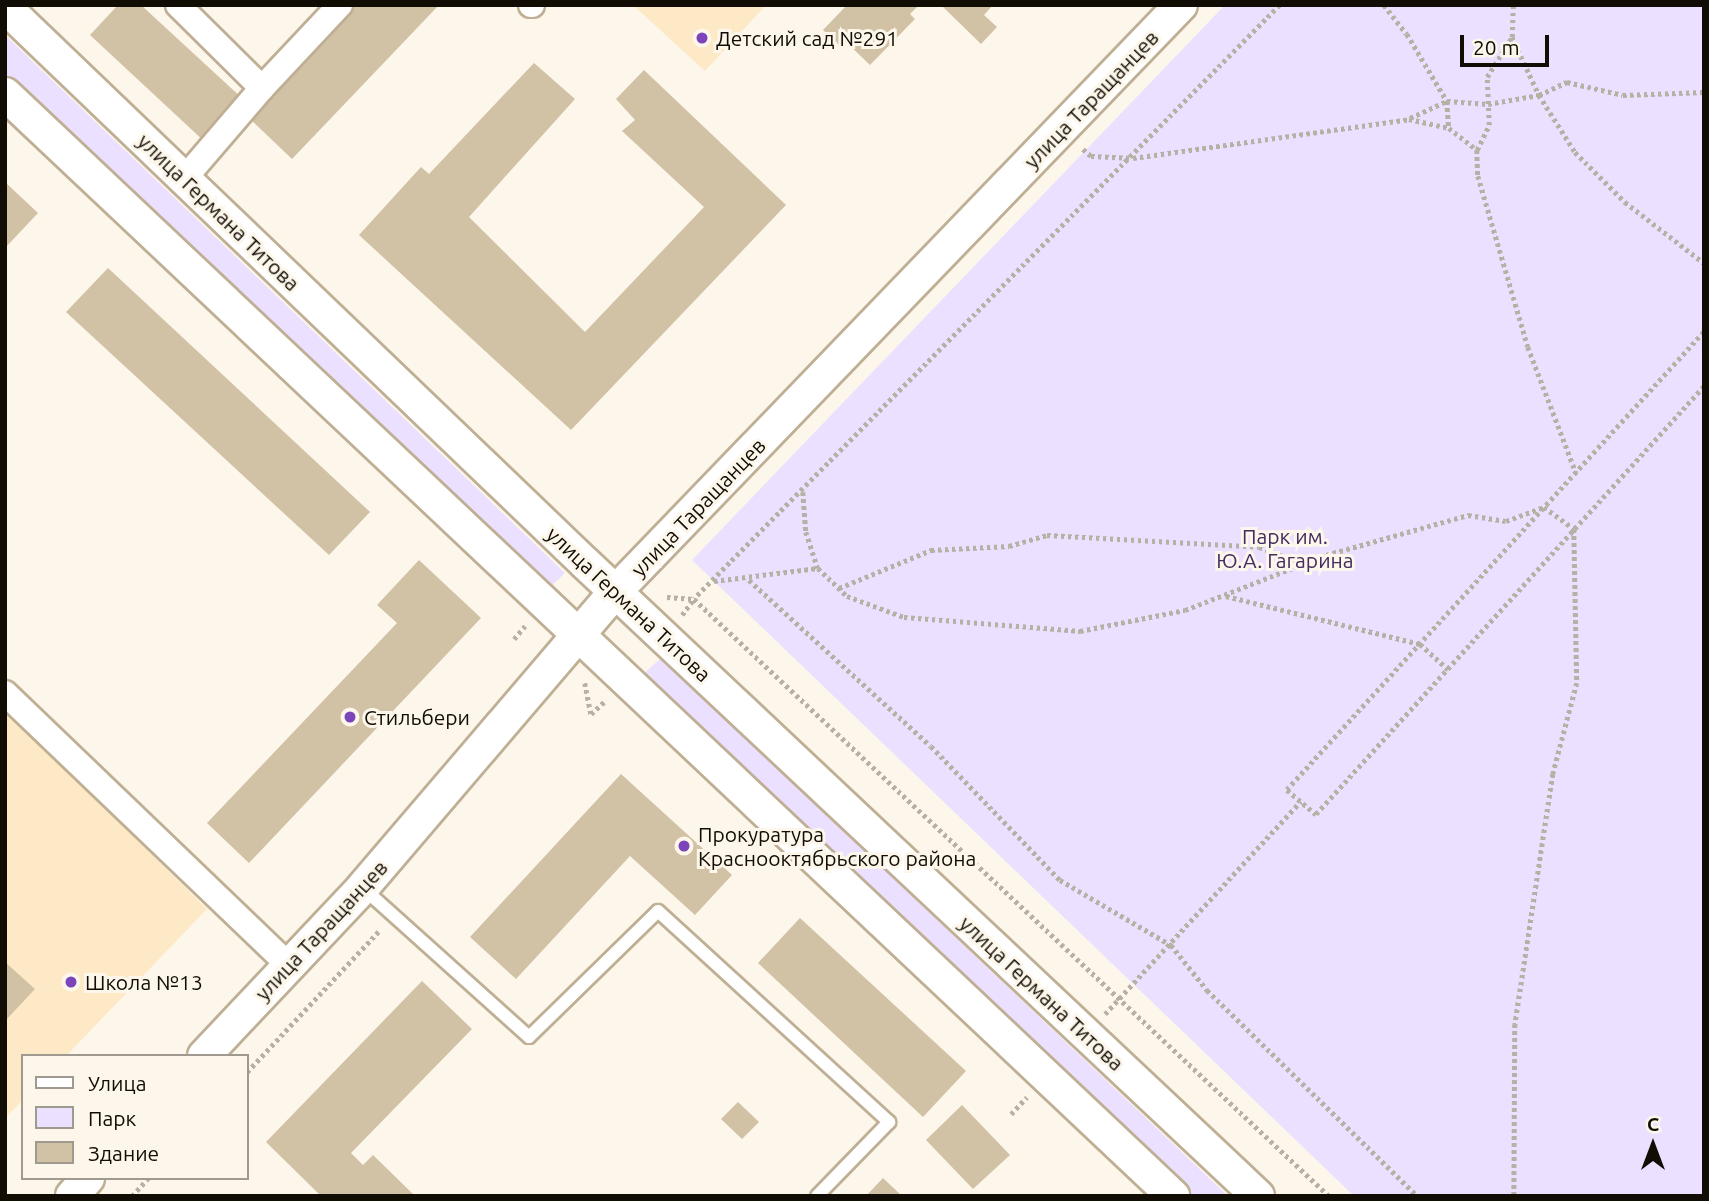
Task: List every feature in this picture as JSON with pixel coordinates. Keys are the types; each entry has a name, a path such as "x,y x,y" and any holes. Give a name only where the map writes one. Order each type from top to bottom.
{"street":[{"path":"178,5 262,88"},
{"path":"184,179 262,88 340,5"},
{"name":"улица Таращанцев","path":"206,1054 363,887 616,591 1181,5"},
{"name":"улица Германа Титова","path":"5,7 616,591 1258,1196"},
{"path":"5,94 576,636 1173,1196"},
{"path":"5,693 289,965"},
{"path":"72,1196 86,1180"}],"lane":[{"path":"363,887 529,1037 658,911 889,1122 817,1196"}],"path":[{"path":"1280,5 1133,158 694,599 1329,1196"},
{"path":"1384,5 1407,34 1447,101 1450,128"},
{"path":"1513,5 1512,37 1539,96 1575,152 1625,202 1704,263"},
{"path":"1512,37 1487,77 1489,125 1477,150 1478,176 1528,347 1576,473"},
{"path":"1061,130 1091,156 1133,158 1409,119 1447,101 1488,104 1539,96 1567,82 1623,96 1704,92"},
{"path":"1409,119 1450,128 1477,150"},
{"path":"1704,332 1287,790 1316,814 1704,386"},
{"path":"802,491 806,532 818,568 847,596 904,617 1080,631 1185,610 1304,564 1468,515 1506,521 1544,507"},
{"path":"1544,507 1574,529"},
{"path":"1514,1196 1515,1024 1553,774 1577,683 1574,529"},
{"path":"839,588 931,550 1009,546 1047,535 1259,547 1304,564"},
{"path":"713,581 749,580 818,568"},
{"path":"749,580 931,746 1060,880 1171,945 1207,990 1417,1196"},
{"path":"1224,595 1420,643 1448,669"},
{"path":"1158,958 1301,801"},
{"path":"248,1071 394,915"},
{"path":"132,1196 146,1180"}],"shaded area":[{"name":"Детский сад №291","path":"633,5 766,5 705,71"},
{"name":"Школа №13","path":"5,710 207,909 68,1054 21,1054 21,1102 5,1118"}],"green space":[{"name":"Парк им. Ю.А. Гагарина","path":"1225,5 1704,5 1703,1196 1354,1196 692,560"},
{"path":"5,35 565,573 546,591 5,79"},
{"path":"661,658 1228,1196 1189,1196 640,677"}],"building":[{"path":"118,5 141,5 244,100 205,142 90,35"},
{"path":"356,5 439,5 292,159 249,118"},
{"path":"847,5 919,5 910,14 915,19 870,65 844,40 839,45 823,30"},
{"path":"941,5 993,5 984,15 997,27 981,44"},
{"path":"534,63 575,99 469,217 585,332 704,207 622,131 635,120 616,99 644,70 786,205 571,430 359,235 421,167 429,174"},
{"path":"5,182 38,213 5,248"},
{"path":"108,268 370,512 329,555 66,312"},
{"path":"419,560 481,618 249,863 207,823 397,623 377,605"},
{"path":"621,774 732,875 695,915 630,856 516,979 470,937"},
{"path":"800,918 966,1071 923,1117 758,963"},
{"path":"5,962 35,989 5,1021"},
{"path":"422,981 472,1029 351,1153 363,1165 373,1155 415,1196 321,1196 266,1142"},
{"path":"738,1102 759,1122 742,1139 721,1119"},
{"path":"962,1105 1010,1155 973,1189 926,1140"},
{"path":"883,1178 902,1196 866,1196"}],"place":[{"name":"Детский сад №291","path":"702,38"},
{"name":"Стильбери","path":"350,717"},
{"name":"Прокуратура Краснооктябрьского района","path":"684,846"},
{"name":"Школа №13","path":"71,982"}]}
